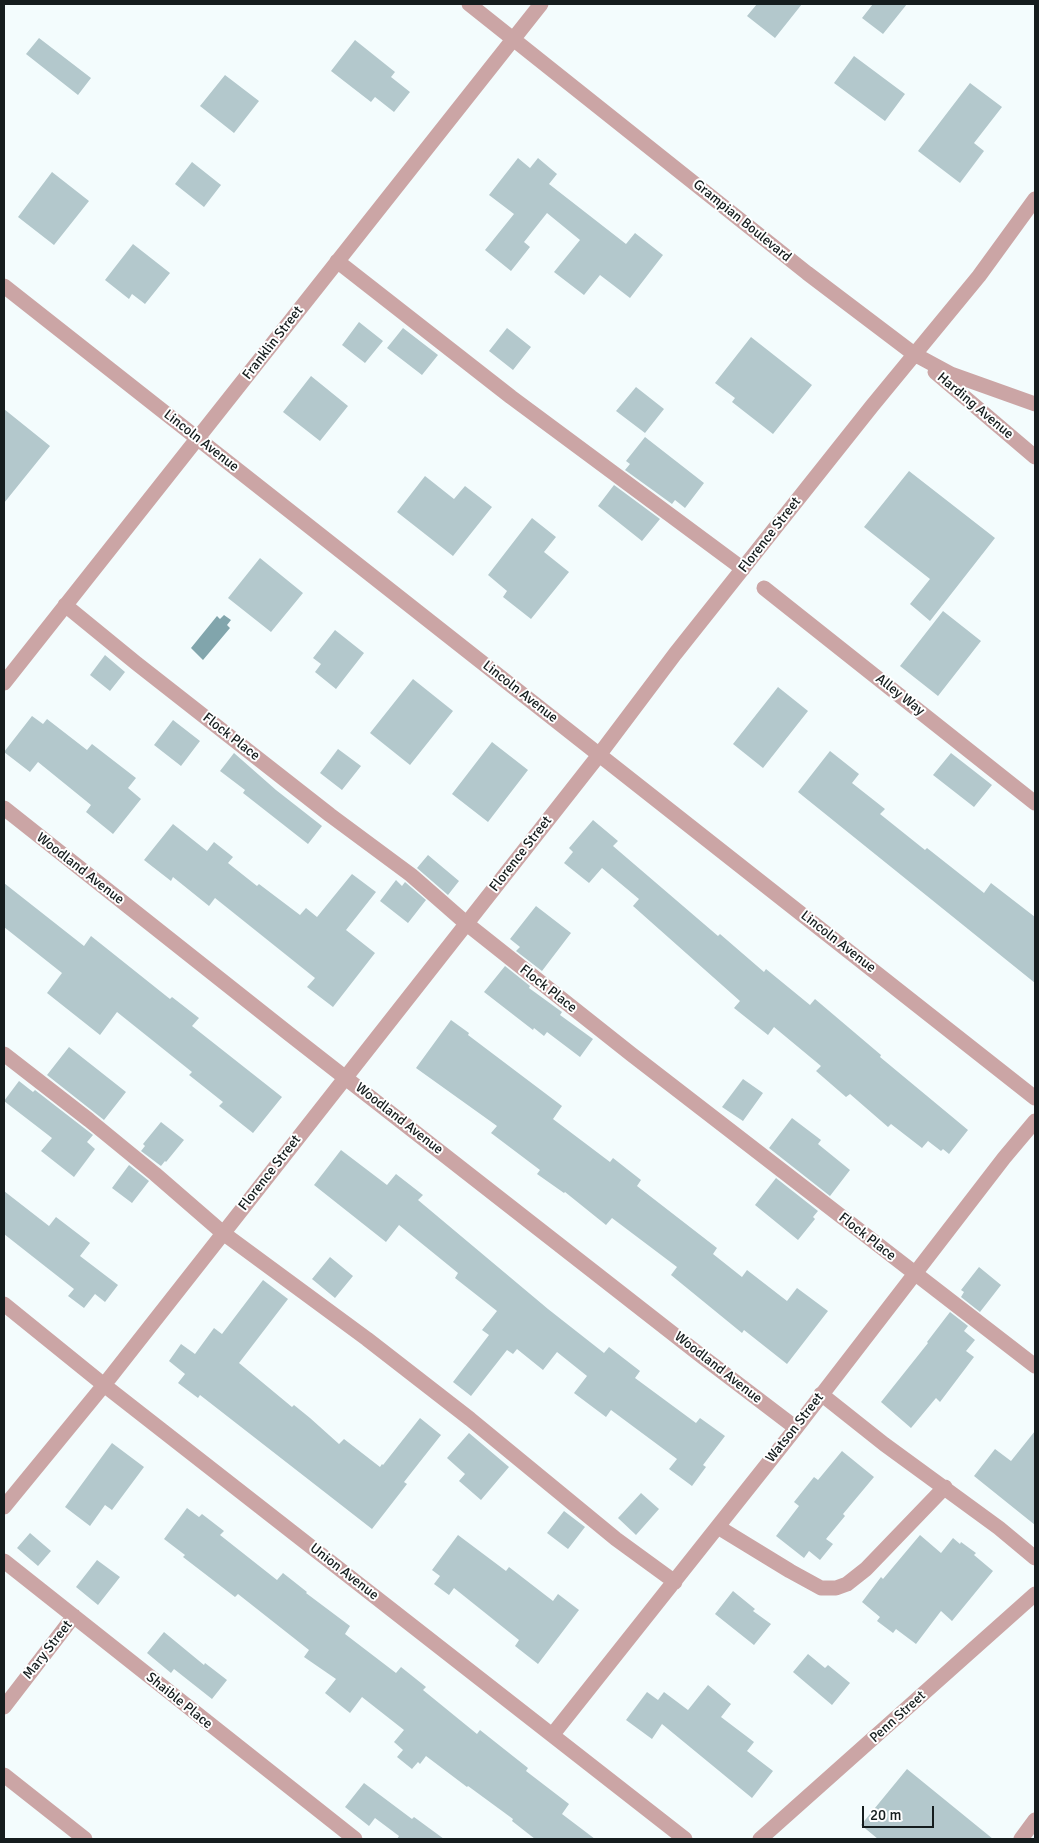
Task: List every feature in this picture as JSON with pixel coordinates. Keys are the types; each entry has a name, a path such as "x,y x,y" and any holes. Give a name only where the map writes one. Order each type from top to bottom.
{"street":[{"name":"Grampian Boulevard","path":"469,4 807,273 914,354 951,374 1035,404"},
{"name":"Franklin Street","path":"4,683 541,4"},
{"name":"Florence Street","path":"4,1507 104,1386 599,755 675,654 978,276 1035,200"},
{"path":"337,261 510,397 743,569"},
{"name":"Lincoln Avenue","path":"4,286 1035,1098"},
{"name":"Harding Avenue","path":"914,354 1035,457"},
{"name":"Alley Way","path":"764,588 1035,803"},
{"name":"Flock Place","path":"66,605 136,663 322,809 411,875 466,924 631,1054 1035,1366"},
{"name":"Woodland Avenue","path":"4,808 696,1352 796,1428"},
{"path":"4,1054 155,1174 223,1233 367,1339 470,1419 616,1538 675,1582"},
{"name":"Watson Street","path":"553,1734 675,1582 914,1273 1035,1121"},
{"name":"Union Avenue","path":"4,1304 104,1386 553,1734 685,1839"},
{"path":"821,1394 1035,1558"},
{"path":"718,1527 821,1588 836,1588 847,1584 866,1569 944,1487"},
{"name":"Shaible Place","path":"4,1561 355,1839"},
{"name":"Penn Street","path":"760,1839 1035,1594"},
{"name":"Mary Street","path":"4,1706 74,1616"},
{"path":"4,1775 85,1839"},
{"path":"1021,1839 1035,1820"}],"water":[{"path":"224,615 231,620 227,625 230,628 203,660 191,648 217,616 220,619"}],"building":[{"path":"757,4 802,4 775,38 747,16"},
{"path":"873,4 907,4 883,34 862,18"},
{"path":"39,38 91,78 78,95 26,54"},
{"path":"355,40 395,72 391,77 410,92 394,112 375,97 371,102 331,71"},
{"path":"854,56 905,94 885,121 834,83"},
{"path":"225,75 259,101 234,133 200,106"},
{"path":"970,83 1002,107 974,143 984,151 960,183 918,151"},
{"path":"518,158 530,168 538,158 557,174 549,184 626,244 635,233 663,255 630,298 600,275 584,295 554,272 580,240 547,213 524,242 530,247 511,271 485,250 514,214 489,195"},
{"path":"192,162 221,185 204,207 175,184"},
{"path":"52,172 89,201 54,245 18,217"},
{"path":"133,244 170,273 145,304 132,294 129,299 105,280"},
{"path":"359,322 383,341 365,363 342,345"},
{"path":"403,328 438,355 422,375 387,348"},
{"path":"507,328 531,347 513,370 489,351"},
{"path":"751,337 812,385 773,434 732,402 735,398 715,383"},
{"path":"311,376 348,406 320,441 283,412"},
{"path":"636,387 664,409 645,433 616,411"},
{"path":"4,409 50,446 4,503"},
{"path":"645,437 704,483 685,508 675,500 672,504 625,470 630,464 626,461"},
{"path":"909,471 995,538 930,621 910,604 930,579 864,527"},
{"path":"425,476 454,499 465,486 492,507 453,556 397,512"},
{"path":"614,485 660,519 642,541 598,506"},
{"path":"532,518 556,537 544,552 569,572 531,619 503,597 507,591 488,575"},
{"path":"260,558 303,593 271,632 228,598"},
{"path":"943,611 981,641 938,696 900,666"},
{"path":"335,630 364,653 336,689 315,672 321,664 313,658"},
{"path":"105,655 125,672 110,691 90,675"},
{"path":"413,679 453,711 410,765 370,733"},
{"path":"778,687 808,711 763,768 733,744"},
{"path":"32,716 43,724 47,719 87,750 92,744 136,778 128,788 141,799 113,834 86,812 91,805 38,762 30,772 4,752"},
{"path":"173,720 200,741 181,766 154,745"},
{"path":"492,742 528,770 488,822 452,794"},
{"path":"338,749 361,766 342,790 320,773"},
{"path":"830,751 859,774 852,783 885,809 880,814 984,893 991,883 1035,917 1035,983 798,792"},
{"path":"234,753 276,790 322,826 308,844 243,793 245,790 220,771"},
{"path":"951,753 992,785 974,807 933,775"},
{"path":"593,820 618,841 613,846 718,936 720,934 764,972 766,969 810,1005 815,999 881,1055 880,1057 968,1130 949,1154 943,1149 941,1151 928,1141 922,1148 891,1124 888,1127 850,1094 846,1097 816,1071 821,1066 774,1027 768,1035 734,1008 740,1001 633,906 639,899 602,868 589,883 564,863 573,852 569,848"},
{"path":"173,824 207,851 214,842 233,857 228,863 257,886 259,884 300,915 306,908 317,917 352,874 376,892 346,930 375,953 333,1007 307,987 315,978 215,898 209,906 173,877 171,881 144,860"},
{"path":"428,855 459,881 448,895 417,868"},
{"path":"396,880 402,886 405,882 426,900 408,923 380,901"},
{"path":"4,883 84,946 91,936 170,999 172,997 199,1018 192,1026 282,1097 253,1133 219,1106 223,1102 189,1075 192,1072 117,1012 100,1035 47,993 62,973 4,927"},
{"path":"536,906 571,933 542,971 516,951 520,947 510,939"},
{"path":"505,966 530,986 529,988 562,1012 560,1015 593,1039 580,1057 547,1032 544,1036 534,1028 533,1030 484,992"},
{"path":"451,1020 562,1106 553,1119 610,1162 613,1158 641,1180 637,1186 717,1248 713,1254 742,1277 747,1270 787,1301 797,1288 828,1311 787,1364 744,1330 742,1333 671,1275 677,1267 612,1218 606,1225 565,1192 537,1174 540,1170 491,1133 497,1126 416,1068"},
{"path":"69,1047 126,1092 104,1120 47,1075"},
{"path":"743,1079 763,1093 743,1121 722,1107"},
{"path":"19,1081 33,1092 35,1090 93,1135 87,1142 95,1149 74,1177 41,1151 52,1138 4,1101"},
{"path":"792,1118 821,1140 818,1144 850,1170 830,1196 769,1148"},
{"path":"161,1122 184,1140 161,1166 141,1151 145,1146 143,1144"},
{"path":"341,1150 387,1185 396,1174 423,1195 418,1200 548,1309 604,1353 609,1347 640,1371 635,1378 696,1423 700,1418 725,1436 703,1465 706,1467 692,1486 669,1469 677,1459 611,1410 606,1417 574,1393 587,1376 557,1352 543,1370 517,1349 513,1354 507,1350 471,1396 453,1382 489,1335 482,1330 497,1311 455,1278 458,1273 399,1225 386,1242 314,1185"},
{"path":"129,1165 149,1181 132,1203 112,1188"},
{"path":"776,1178 818,1211 813,1217 815,1219 798,1240 755,1205"},
{"path":"4,1191 49,1226 56,1217 90,1243 80,1256 118,1285 105,1302 95,1294 84,1308 68,1296 74,1289 4,1234"},
{"path":"330,1257 353,1276 335,1298 312,1279"},
{"path":"979,1267 1001,1285 980,1312 961,1297 964,1292 961,1290"},
{"path":"263,1280 288,1299 239,1363 292,1407 294,1405 339,1444 344,1439 380,1467 420,1418 441,1435 404,1482 407,1484 372,1529 200,1395 198,1398 178,1383 185,1374 169,1361 181,1344 195,1354 214,1328 222,1334"},
{"path":"950,1312 968,1326 964,1331 975,1340 966,1351 974,1357 940,1402 936,1398 911,1428 881,1402"},
{"path":"1035,1431 1035,1525 974,1476 995,1449 1011,1461"},
{"path":"469,1433 509,1467 481,1500 459,1481 465,1474 447,1458"},
{"path":"112,1443 144,1467 112,1510 105,1505 90,1526 65,1507"},
{"path":"842,1451 874,1477 843,1514 845,1516 826,1539 833,1544 820,1560 809,1551 804,1558 776,1536 799,1506 794,1502 814,1477 818,1480"},
{"path":"641,1493 659,1509 636,1535 618,1518"},
{"path":"187,1508 199,1517 202,1514 224,1531 220,1535 277,1580 283,1573 350,1626 345,1634 396,1673 401,1667 426,1687 423,1690 477,1734 480,1730 528,1768 526,1771 569,1804 562,1814 595,1839 535,1839 512,1821 513,1819 426,1756 420,1764 418,1762 412,1769 397,1757 403,1750 394,1742 404,1730 362,1697 350,1713 325,1693 336,1679 304,1657 309,1650 238,1594 235,1597 183,1557 185,1555 164,1539"},
{"path":"564,1511 585,1527 568,1549 547,1533"},
{"path":"30,1533 51,1551 38,1566 17,1548"},
{"path":"458,1535 506,1571 509,1567 553,1601 558,1594 579,1610 538,1664 515,1646 519,1640 454,1588 449,1595 434,1584 440,1576 432,1570"},
{"path":"920,1535 941,1553 953,1538 976,1553 974,1555 993,1571 952,1621 941,1611 916,1644 896,1629 893,1633 877,1621 880,1617 862,1602 881,1577 883,1579"},
{"path":"97,1560 120,1577 98,1605 76,1587"},
{"path":"733,1591 755,1609 753,1611 771,1624 754,1645 715,1614"},
{"path":"164,1632 204,1665 205,1663 227,1680 212,1699 174,1669 171,1673 147,1653"},
{"path":"808,1654 825,1668 828,1665 850,1683 832,1705 793,1672"},
{"path":"708,1685 731,1704 721,1717 754,1742 747,1751 773,1771 752,1798 662,1724 652,1739 626,1720 647,1692 658,1700 664,1692 688,1710"},
{"path":"907,1769 993,1839 878,1839 861,1825"},
{"path":"364,1783 412,1819 414,1817 444,1839 397,1839 399,1836 375,1818 369,1826 345,1807"}]}
